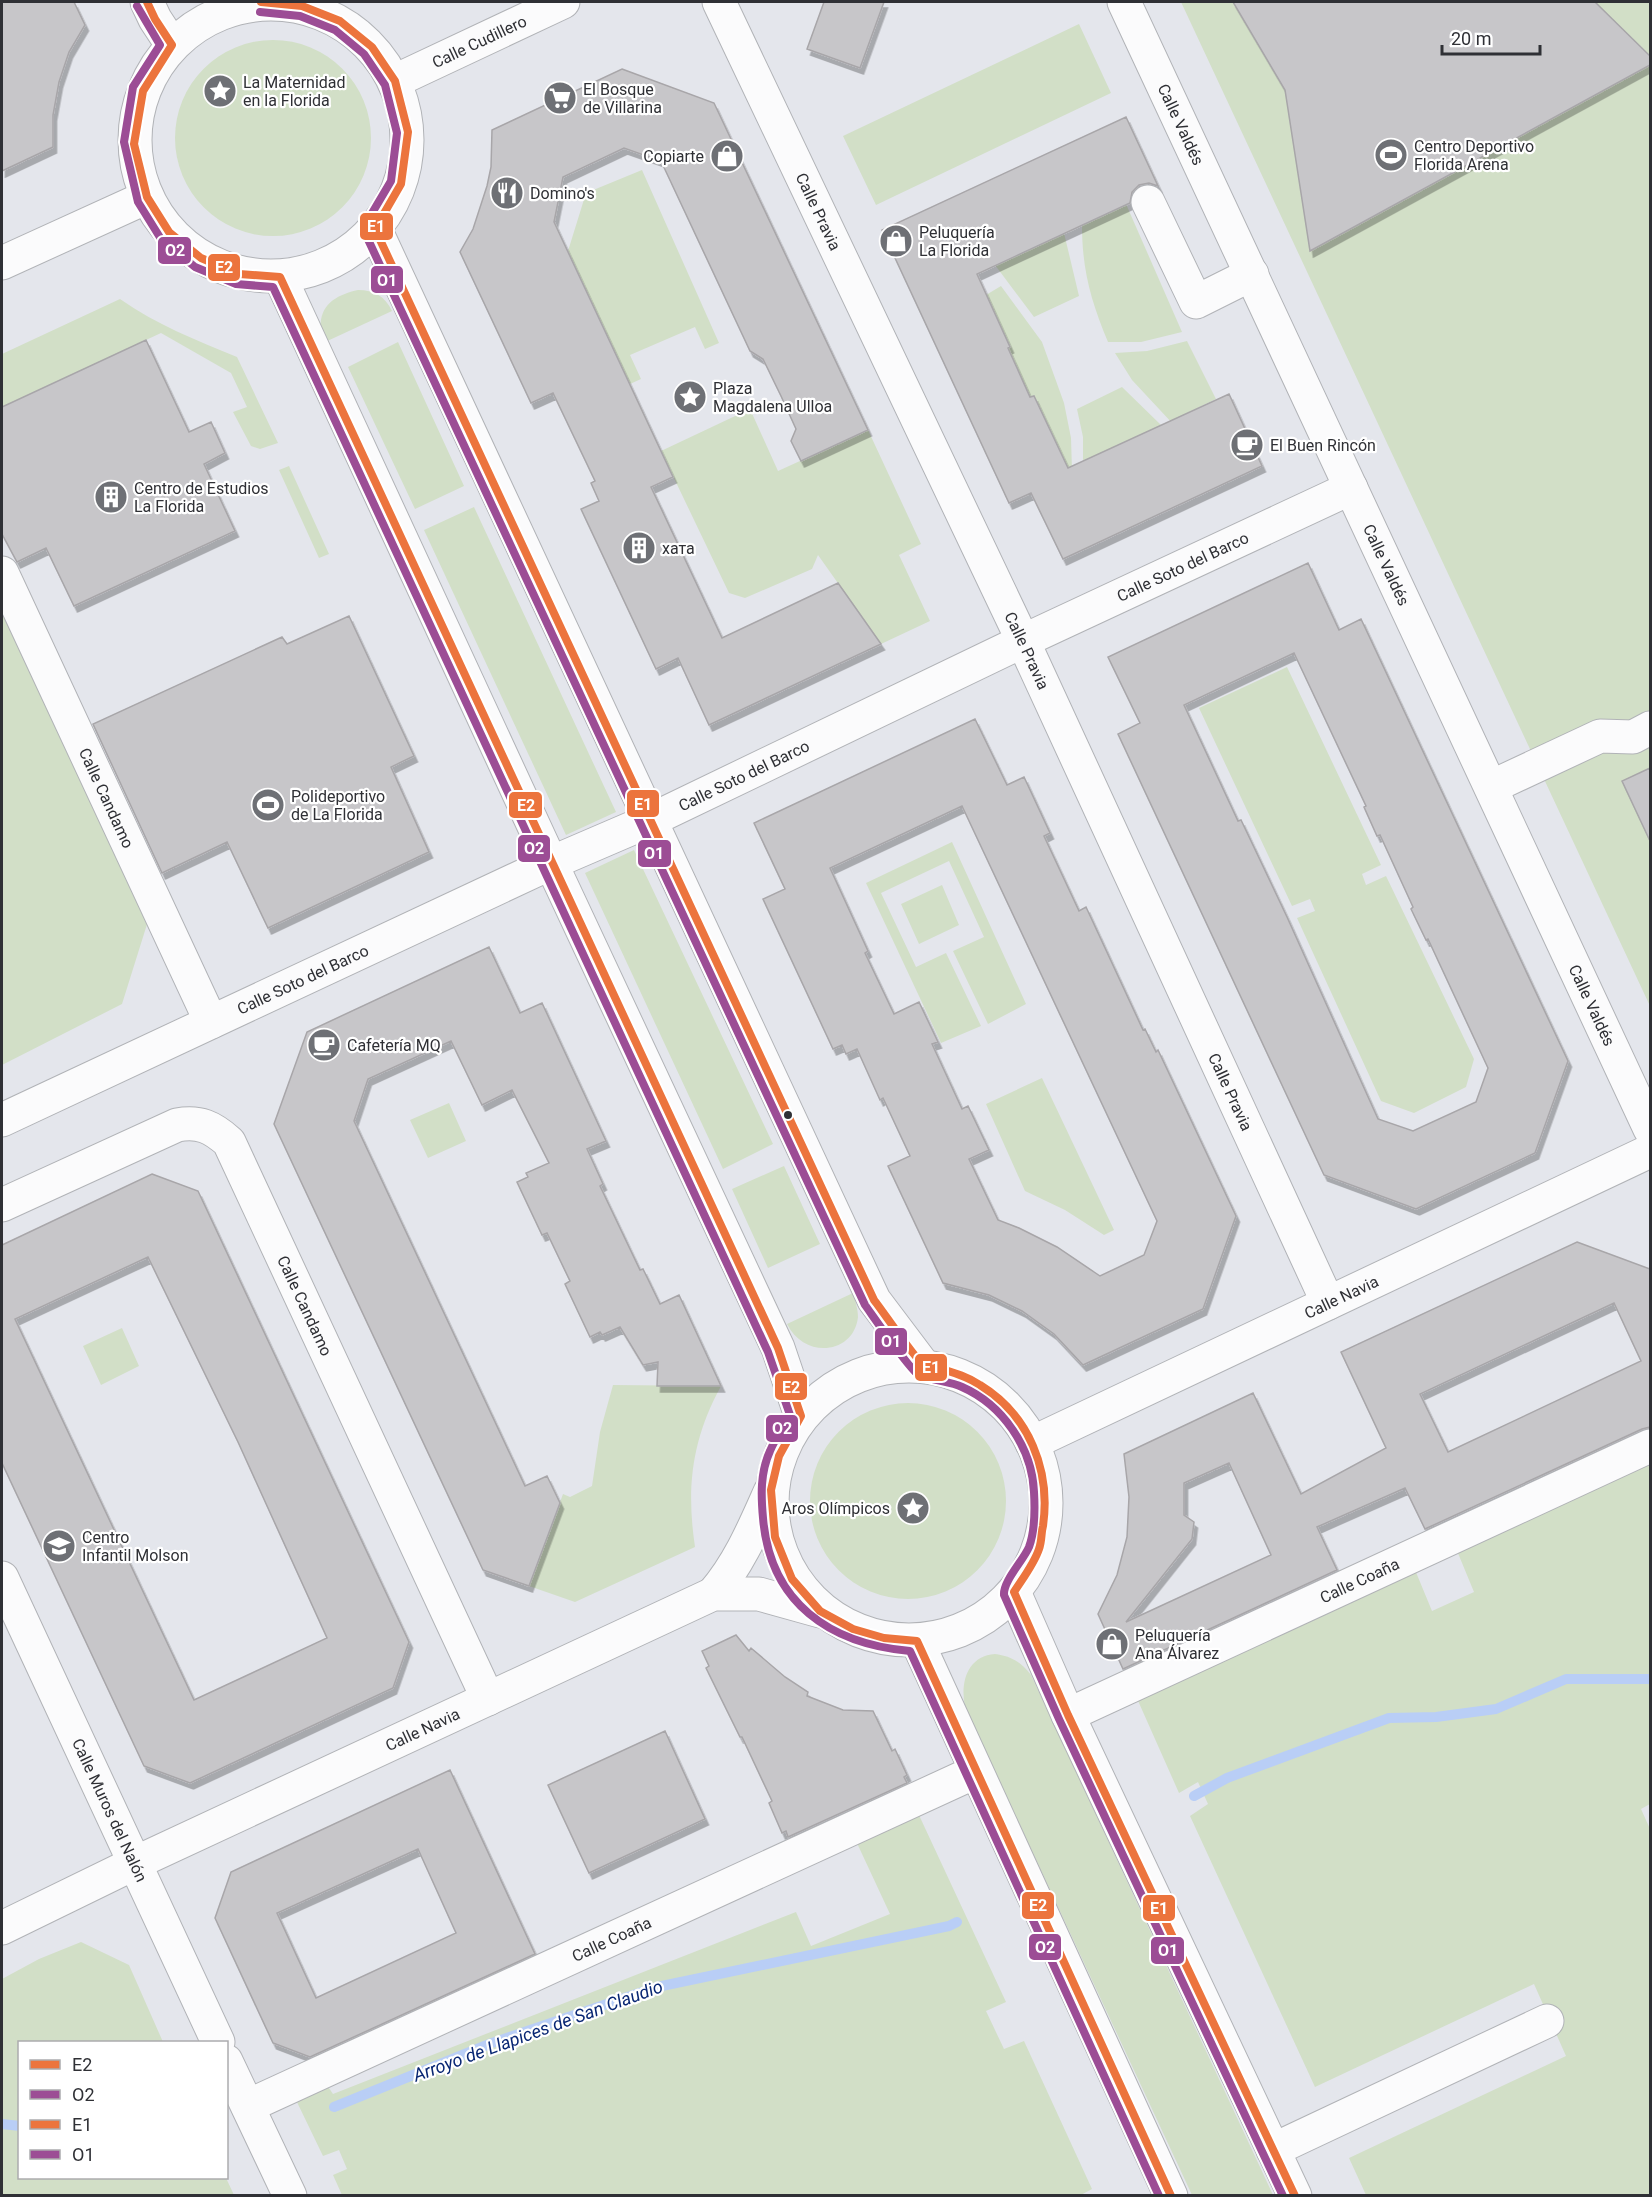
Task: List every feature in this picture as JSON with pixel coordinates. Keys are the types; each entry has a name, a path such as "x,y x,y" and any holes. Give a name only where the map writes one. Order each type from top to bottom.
{"street":[{"path":"147,2 172,45"},
{"path":"261,2 302,6 340,21 372,47 395,81 408,132 401,184 375,230 333,263 306,272 280,277 239,274 201,258 170,232 147,197 134,144 143,91 172,45 213,15 261,2"},
{"name":"Calle Cudillero","path":"395,81 563,2"},
{"name":"Calle Pravia","path":"719,2 1023,641 1328,1303"},
{"name":"Calle Valdés","path":"1124,2 1650,1129"},
{"path":"2,263 147,197"},
{"path":"1148,202 1196,302 1252,274"},
{"path":"375,230 874,1300 923,1365"},
{"path":"280,277 778,1348 801,1416"},
{"name":"Calle Soto del Barco","path":"2,1120 551,863 651,820 1023,641 1351,488"},
{"name":"Calle Candamo","path":"2,573 211,1022"},
{"path":"1491,787 1600,736 1633,736 1650,728"},
{"name":"Calle Candamo","path":"2,1205 177,1125 191,1122 205,1124 229,1142 488,1699"},
{"name":"Calle Navia","path":"1032,1443 1650,1151"},
{"path":"923,1365 950,1371 981,1385 1010,1409 1032,1443 1044,1478 1046,1516 1038,1551 1014,1592 994,1612 968,1628 943,1637 916,1641 884,1638 853,1629 820,1611 792,1579 779,1548 775,1537 771,1490 779,1456 801,1416 827,1390 858,1374 890,1366 923,1365"},
{"name":"Calle Coaña","path":"1068,1715 1650,1446"},
{"name":"Calle Navia","path":"713,1594 735,1565 771,1490"},
{"name":"Calle Muros del Nalón","path":"2,1578 217,2041"},
{"path":"1014,1592 1068,1715 1295,2196"},
{"name":"Calle Navia","path":"2,1929 133,1864 713,1594 759,1594 820,1611"},
{"path":"916,1641 1168,2195"},
{"name":"Calle Coaña","path":"248,2106 975,1772"},
{"path":"1273,2150 1547,2021"},
{"path":"228,2065 290,2196"}],"green space":[{"path":"1181,2 1650,2 1650,1006"},
{"path":"1079,24 1111,93 876,205 843,136"},
{"path":"273,40 292,42 310,48 327,57 342,69 354,84 363,101 369,119 371,138 369,157 363,175 354,192 342,207 327,219 310,228 292,234 273,236 254,234 236,228 219,219 204,207 192,192 183,175 177,157 175,138 177,119 183,101 192,84 204,69 219,57 236,48 254,42"},
{"path":"642,170 719,343 705,349 695,327 630,355 641,379 630,384 568,251 586,193"},
{"path":"1126,204 1182,332 1141,342 1108,342 1089,285 1082,225"},
{"path":"1064,233 1079,296 1034,317 995,265"},
{"path":"1001,286 1042,342 1064,403 1071,438 1072,471 1066,474 1059,448 1034,396 1030,397 1008,348 1010,346 986,295"},
{"path":"358,290 378,295 386,301 392,311 323,343 321,323 326,307 338,297"},
{"path":"120,299 162,324 237,357 278,443 260,449 251,446 233,412 247,407 231,373 161,333 2,407 2,354"},
{"path":"1187,341 1216,399 1185,414 1173,424 1132,380 1115,353 1147,351"},
{"path":"398,342 464,486 415,509 348,367"},
{"path":"1122,387 1161,425 1083,462 1083,437 1077,409"},
{"path":"750,409 778,471 868,430 921,544 899,555 930,621 881,644 818,555 812,569 745,598 729,593 661,451"},
{"path":"289,466 329,554 319,558 279,470"},
{"path":"474,507 616,812 566,835 424,530"},
{"path":"2,573 154,902 122,1004 2,1065"},
{"path":"1287,667 1381,865 1362,874 1366,885 1386,876 1474,1059 1466,1087 1414,1113 1381,1101 1297,918 1315,911 1310,899 1292,906 1199,708"},
{"path":"952,842 1026,1004 988,1024 953,951 984,937 949,861 881,893 916,967 946,953 981,1026 941,1043 866,883"},
{"path":"634,850 773,1144 723,1169 585,873"},
{"path":"942,885 959,925 919,944 901,904"},
{"path":"1042,1078 1114,1230 1104,1235 1065,1210 1025,1191 986,1104"},
{"path":"449,1103 466,1141 428,1158 410,1120"},
{"path":"784,1166 820,1244 768,1268 732,1189"},
{"path":"853,1293 858,1317 855,1329 848,1339 839,1345 828,1348 805,1343 795,1336 787,1324"},
{"path":"122,1328 139,1366 101,1385 83,1346"},
{"path":"613,1385 721,1386 703,1425 694,1464 691,1504 695,1547 575,1602 529,1586 563,1494 570,1497 592,1486 600,1432"},
{"path":"908,1403 927,1405 945,1411 962,1420 977,1432 989,1447 998,1464 1004,1482 1006,1501 1004,1520 998,1538 989,1555 977,1570 962,1582 945,1591 927,1597 908,1599 889,1597 871,1591 854,1582 839,1570 827,1555 818,1538 812,1520 810,1501 812,1482 818,1464 827,1447 839,1432 854,1420 871,1411 889,1405"},
{"path":"1650,1454 1650,1804 1641,1809 1650,1829 1650,2195 1366,2195 1349,2158 1566,2056 1534,1984 1315,2087 1190,1816 1208,1804 1198,1782 1179,1793 1135,1694 1413,1565 1432,1611 1474,1592 1455,1546"},
{"path":"995,1654 1015,1660 1031,1675 1273,2195 1192,2195 965,1707 964,1689 968,1672 978,1660"},
{"path":"918,1813 1006,2002 986,2011 1004,2049 1024,2041 1092,2189 1079,2196 342,2195 333,2175 347,2169 339,2150 323,2156 296,2100 327,2085 333,2094 796,1912 811,1946 890,1914 856,1841"},
{"path":"81,1942 129,1965 163,2041 18,2041 18,2179 226,2179 234,2195 2,2195 2,1979 39,1959"}],"building":[{"path":"2,2 74,2 85,25 69,52 59,82 53,115 53,147 2,171"},
{"path":"824,2 884,2 860,68 807,49"},
{"name":"Centro Deportivo Florida Arena","path":"1233,2 1595,2 1650,56 1650,65 1310,251 1285,90"},
{"path":"622,69 714,103 868,430 801,461 791,441 796,429 781,396 763,359 750,351 661,161 624,148 563,177 554,222 673,477 651,487 722,638 838,583 881,644 709,725 678,658 656,669 581,509 599,501 591,483 595,481 553,393 531,403 460,252 473,229 487,186 491,167 492,130"},
{"path":"1126,117 1158,186 1149,183 1139,185 1132,192 1130,203 977,274 1030,397 1034,396 1068,468 1229,394 1262,466 1063,559 1031,493 1009,503 882,230"},
{"name":"Centro de Estudios La Florida","path":"146,340 189,432 211,422 225,453 204,464 235,531 74,606 46,548 17,562 2,534 2,407"},
{"path":"1308,563 1339,630 1361,619 1568,1061 1535,1153 1416,1209 1324,1175 1118,734 1140,723 1108,657","holes":["1294,653 1366,806 1364,807 1377,836 1380,835 1413,907 1411,909 1426,940 1428,939 1488,1068 1476,1102 1413,1131 1378,1119 1287,917 1241,820 1238,821 1184,705"]},
{"name":"Polideportivo de La Florida","path":"349,616 414,756 391,767 429,852 268,928 227,842 162,873 93,724 282,637 287,644"},
{"path":"975,719 1007,785 1024,777 1050,833 1044,836 1079,911 1086,907 1143,1030 1145,1029 1156,1052 1158,1050 1236,1216 1203,1309 1083,1365 1054,1334 1022,1311 989,1295 943,1283 888,1166 910,1156 883,1098 880,1100 857,1049 846,1054 842,1045 833,1049 763,899 785,889 754,823","holes":["962,806 1157,1221 1144,1255 1100,1276 1057,1247 998,1220 969,1159 989,1150 968,1106 962,1109 932,1044 938,1042 919,1002 894,1014 865,953 868,951 830,868"]},
{"path":"1650,768 1650,841 1622,781"},
{"path":"489,947 520,1013 542,1003 606,1141 587,1149 603,1184 600,1186 640,1270 643,1269 660,1304 679,1295 721,1386 657,1386 658,1362 643,1365 620,1327 602,1335 600,1332 590,1337 565,1284 570,1281 547,1233 542,1235 517,1182 528,1177 526,1173 549,1163 512,1090 482,1105 451,1041 368,1079 354,1121 525,1486 547,1476 560,1503 529,1586 483,1570 274,1124 307,1032"},
{"path":"152,1174 198,1191 409,1642 393,1688 190,1783 144,1766 2,1463 2,1245","holes":["148,1257 238,1442 327,1638 194,1700 15,1319"]},
{"path":"1577,1242 1650,1269 1650,1427 1425,1529 1405,1488 1317,1527 1337,1570 1123,1669 1098,1614 1117,1575 1127,1537 1129,1497 1124,1454 1253,1393 1301,1494 1386,1448 1341,1352","holes":["1614,1303 1641,1361 1448,1452 1420,1394","1229,1463 1271,1555 1126,1622 1192,1539 1194,1522 1184,1515 1184,1483"]},
{"path":"736,1635 749,1651 751,1648 785,1677 808,1692 807,1696 843,1710 873,1711 892,1751 895,1749 907,1775 904,1777 907,1783 788,1837 786,1831 782,1833 769,1803 772,1801 706,1668 709,1666 702,1651"},
{"path":"665,1731 705,1819 589,1873 548,1785"},
{"path":"450,1770 535,1954 310,2057 273,2043 215,1918 231,1872","holes":["418,1849 456,1933 316,1998 277,1913"]}],"waterway":[{"name":"Arroyo de Llapices de San Claudio","path":"1194,1796 1227,1778 1389,1718 1436,1717 1496,1709 1566,1679 1650,1679"},
{"name":"Arroyo de Llapices de San Claudio","path":"334,2107 492,2043 657,1987 949,1926 957,1922"},
{"name":"Arroyo de Llapices de San Claudio","path":"2,2124 18,2126"}],"transit line":[{"name":"E2","path":"147,2 172,45 143,91 134,144 147,197 169,232 201,258 239,274 280,277 778,1348 801,1416 779,1456 771,1490 775,1537 792,1579 820,1611 853,1629 884,1638 917,1641 1171,2196"},
{"name":"E1","path":"261,2 302,6 340,21 372,47 395,81 408,132 401,184 375,229 874,1300 920,1362 928,1367 966,1377 997,1397 1024,1428 1033,1446 1040,1465 1045,1505 1041,1543 1037,1555 1014,1592 1068,1715 1295,2196"},
{"name":"O2","path":"137,6 160,45 133,87 124,142 138,202 161,239 195,267 236,284 273,287 768,1352 790,1415 770,1451 764,1468 762,1484 763,1518 768,1548 778,1574 791,1596 809,1614 830,1628 854,1639 881,1647 910,1651 1159,2196"},
{"name":"O1","path":"260,12 300,16 335,30 364,54 385,85 397,133 391,181 365,225 365,233 865,1305 918,1374 957,1385 977,1395 1002,1417 1021,1444 1032,1476 1033,1527 1029,1547 1010,1577 1004,1595 1059,1719 1283,2196"}],"place":[{"name":"La Maternidad en la Florida","path":"220,91"},
{"name":"El Bosque de Villarina","path":"560,98"},
{"name":"Centro Deportivo Florida Arena","path":"1391,155"},
{"name":"Copiarte","path":"727,156"},
{"name":"Domino's","path":"507,193"},
{"name":"Peluquería La Florida","path":"896,241"},
{"name":"Plaza Magdalena Ulloa","path":"690,397"},
{"name":"El Buen Rincón","path":"1247,445"},
{"name":"Centro de Estudios La Florida","path":"111,497"},
{"name":"хата","path":"639,548"},
{"name":"Polideportivo de La Florida","path":"268,805"},
{"name":"Cafetería MQ","path":"324,1045"},
{"name":"Aros Olímpicos","path":"913,1508"},
{"name":"Centro Infantil Molson","path":"59,1546"},
{"name":"Peluquería Ana Álvarez","path":"1112,1644"}]}
